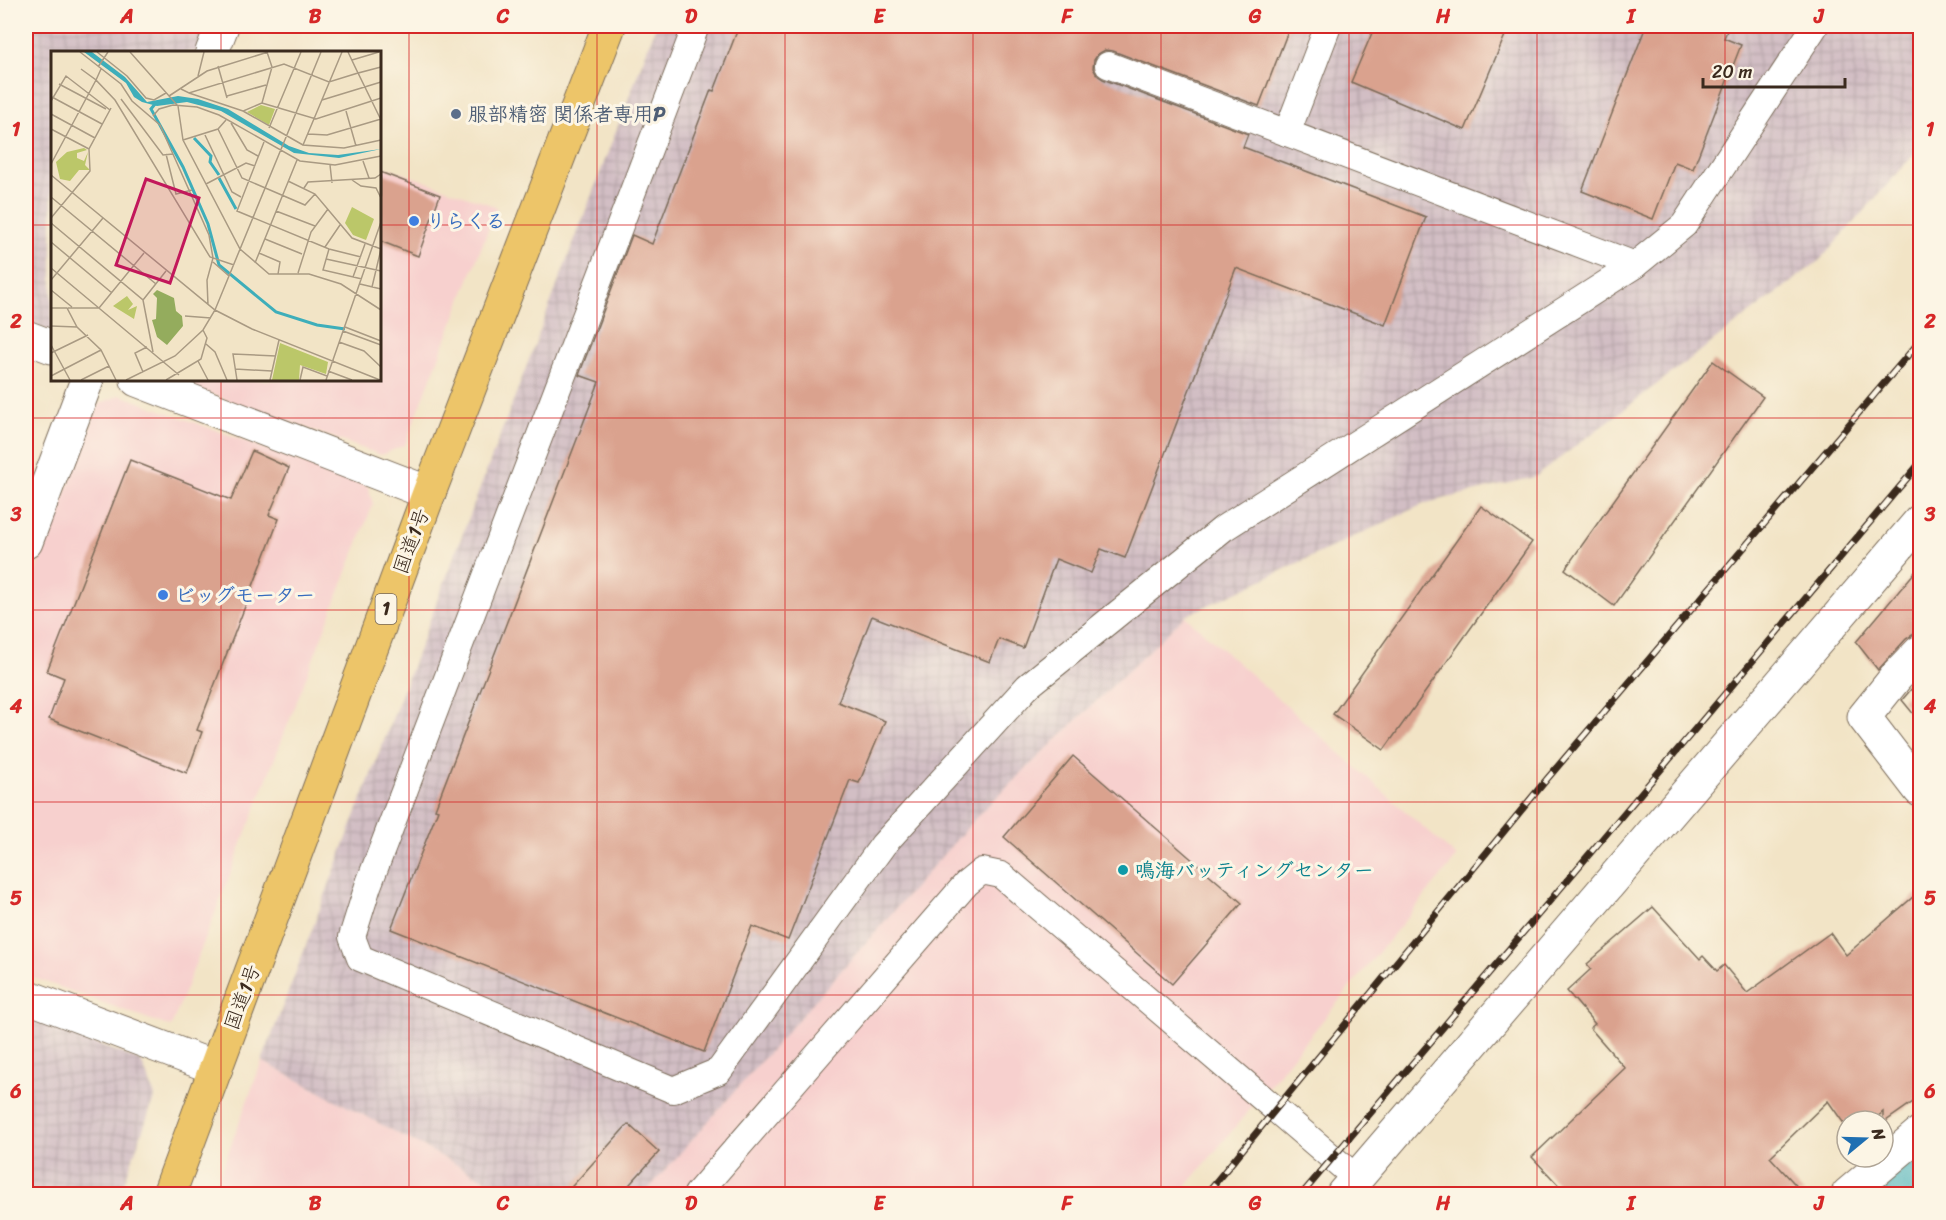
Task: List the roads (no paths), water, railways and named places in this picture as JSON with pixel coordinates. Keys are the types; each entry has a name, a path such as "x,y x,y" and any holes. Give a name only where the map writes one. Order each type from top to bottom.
{"highway":[{"name":"国道1号","path":"169,1194 429,493 609,26"}],"street":[{"path":"212,51 222,26"},
{"path":"26,337 51,347"},
{"path":"26,542 87,381"},
{"path":"140,381 429,493"},
{"path":"1350,1186 1920,521"},
{"path":"1920,652 1864,717 1920,790"},
{"path":"26,996 216,1068"},
{"path":"1848,1194 1920,1133"}],"lane":[{"path":"696,26 372,875 352,937 360,958 673,1090 719,1071 883,845 1028,686 1224,528 1635,265 1684,225 1815,26"},
{"path":"1287,133 1328,26"},
{"path":"1108,65 1635,265"},
{"path":"697,1194 966,884 982,871 1001,875 1350,1186"}],"waterway":[{"path":"1915,1194 1920,1190"}],"railway":[{"path":"1206,1194 1547,779 1920,341"},
{"path":"1302,1194 1920,463"}],"place":[{"name":"服部精密 関係者専用P","path":"456,114"},
{"name":"りらくる","path":"414,221"},
{"name":"ビッグモーター","path":"163,595"},
{"name":"鳴海バッティングセンター","path":"1123,870"}]}
